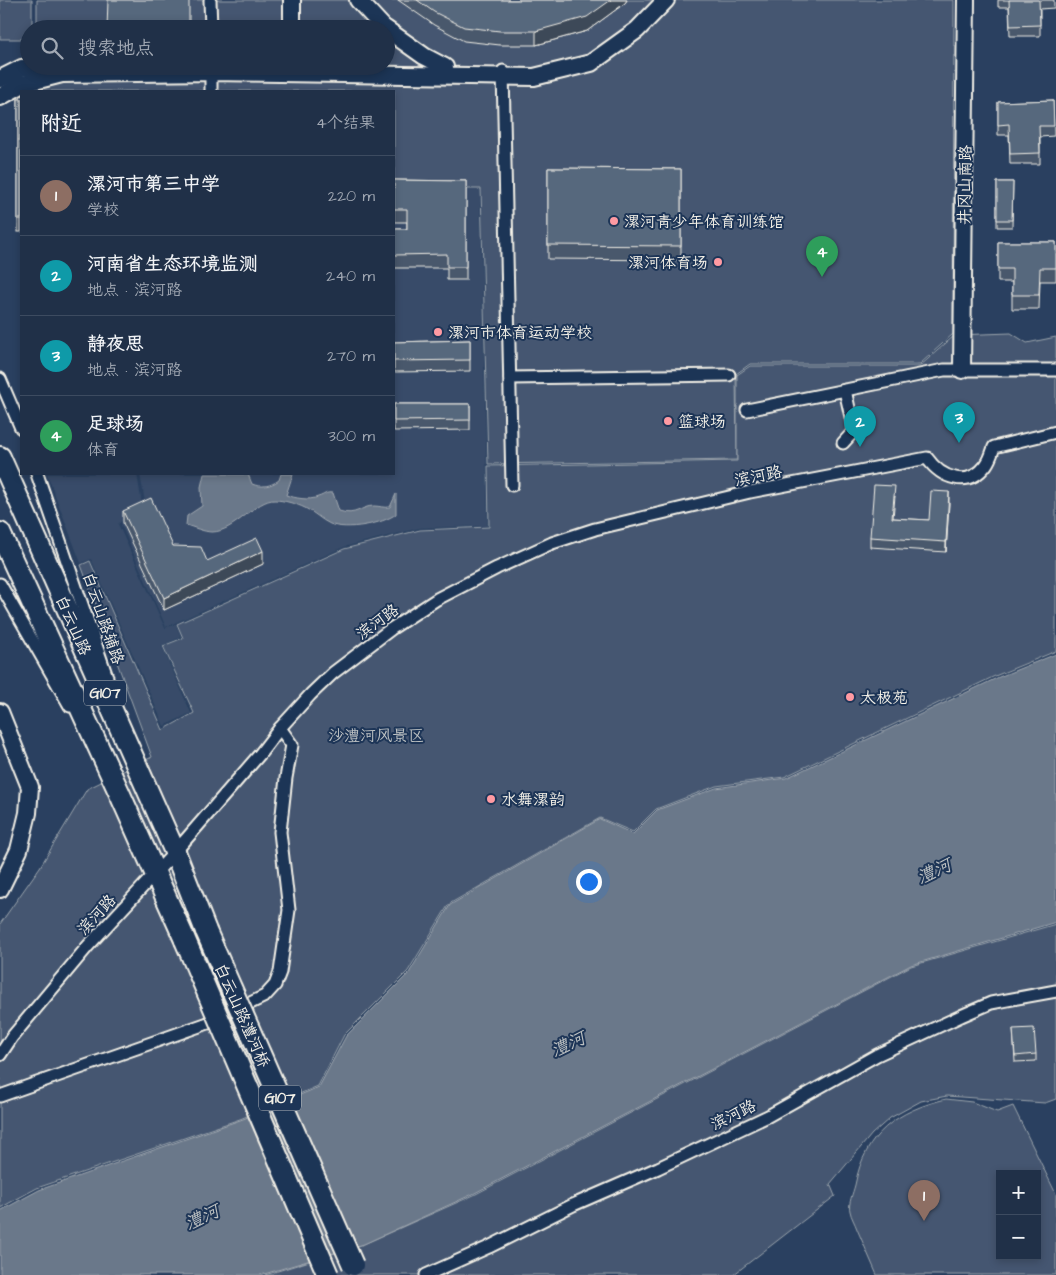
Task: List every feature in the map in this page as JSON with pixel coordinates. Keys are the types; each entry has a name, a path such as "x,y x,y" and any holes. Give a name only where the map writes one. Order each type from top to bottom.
{"highway":[{"name":"白云山路","path":"0,457 175,852 206,931"},
{"name":"白云山路","path":"0,533 185,940"},
{"name":"白云山路澧河桥","path":"206,931 355,1270"},
{"name":"白云山路澧河桥","path":"185,940 328,1275"}],"street":[{"path":"210,0 211,20"},
{"path":"292,0 292,20"},
{"path":"358,0 377,20"},
{"path":"395,72 503,73 587,57 637,22 656,0"},
{"path":"395,66 445,67 534,77 591,63 636,30 666,0"},
{"name":"井冈山南路","path":"962,370 966,0"},
{"path":"395,35 424,56 445,67"},
{"path":"0,79 20,69"},
{"path":"503,73 512,485"},
{"path":"0,97 23,84 58,75"},
{"path":"211,75 211,90"},
{"path":"747,410 944,370 1056,370"},
{"path":"510,378 729,375"},
{"path":"0,379 20,426"},
{"path":"843,443 854,432 845,390"},
{"name":"滨河路","path":"0,1055 12,1037 88,946 156,874 311,694 333,673 437,599 497,568 552,543 594,529 731,496 927,458 942,474 953,478 964,478 975,475 984,468 994,447 1056,432"},
{"name":"白云山路辅路","path":"37,475 140,773"},
{"path":"0,584 119,792"},
{"path":"0,712 30,787 28,813 19,850 0,889"},
{"path":"0,1096 211,1022 265,996 275,985 280,972 289,910 280,832 292,745 280,728"},
{"name":"滨河路","path":"426,1275 489,1247 573,1205 658,1168 768,1116 877,1055 961,1016 991,1003 1056,991"}],"shaded area":[{"name":"漯河市体育运动学校","path":"480,189 488,526 420,528 344,547 166,627 121,525 146,507 140,475 395,475 395,190"},
{"path":"47,475 137,475 142,505 118,524 165,628 176,624 181,637 162,646 191,713 164,726 91,559 81,563"}],"green space":[{"path":"0,0 32,0 32,20 20,20 20,39 0,39"},
{"name":"漯河体育场","path":"37,0 954,0 953,334 920,364 750,364 736,374 737,460 488,464 481,189 395,189 395,90 37,90 37,75 395,75 395,20 37,20"},
{"name":"沙澧河风景区","path":"1011,333 1027,343 1056,337 1056,651 995,676 784,777 716,786 656,809 633,832 600,818 449,904 408,971 344,1035 318,1086 240,1119 37,1188 0,1208 0,924 40,867 87,789 152,757 81,565 90,561 163,730 194,713 163,646 183,638 177,624 344,549 420,530 489,527 488,466 737,461 737,375 750,366 920,366 955,335"},
{"path":"1056,924 1056,1099 1045,1103 947,1096 921,1101 890,1118 872,1134 830,1184 835,1196 733,1275 265,1275 364,1244 474,1195 911,966"},
{"path":"946,1099 972,1102 997,1112 1013,1106 1056,1194 1056,1275 877,1275 852,1218 850,1202 860,1167 875,1138 898,1118 913,1110"}],"water":[{"path":"204,475 248,475 252,484 263,486 276,482 281,475 293,475 286,495 310,499 327,493 333,493 339,511 350,513 369,506 390,507 396,494 396,514 382,521 345,527 330,524 302,507 286,501 275,500 260,505 229,527 221,531 212,532 186,525 187,516 202,506 201,487"},
{"name":"澧河","path":"1056,654 1056,922 911,965 473,1194 364,1244 261,1275 0,1275 0,1211 39,1190 243,1119 319,1087 346,1036 409,973 450,905 600,819 633,834 657,810 716,788 786,778 999,677"}],"building":[{"path":"108,0 189,0 189,20 107,20"},
{"path":"417,0 611,0 587,17 536,31 500,31 464,27 434,12"},
{"path":"1009,0 1039,0 1040,25 1010,26"},
{"path":"18,99 20,99 20,219 18,219"},
{"path":"1053,100 1054,126 1039,126 1040,153 1010,154 1009,124 998,125 998,102"},
{"name":"漯河青少年体育训练馆","path":"548,168 681,169 681,246 548,245"},
{"path":"395,180 466,181 466,267 447,267 447,254 395,255 395,229 407,229 407,209 395,209"},
{"path":"997,182 1013,182 1012,220 997,220"},
{"path":"998,242 1056,242 1056,268 1040,268 1039,295 1012,295 1012,269 998,269"},
{"path":"470,340 470,360 395,361 395,342"},
{"path":"395,404 470,404 470,420 395,421"},
{"path":"874,485 895,486 892,518 929,520 931,491 949,492 946,542 870,537"},
{"path":"151,498 173,546 201,547 207,561 257,538 263,551 164,598 123,511"},
{"path":"1034,1028 1036,1054 1015,1056 1013,1029"}],"place":[{"name":"漯河青少年体育训练馆","path":"614,221"},
{"name":"漯河体育场","path":"718,262"},
{"name":"足球场","path":"822,277"},
{"name":"漯河市体育运动学校","path":"438,332"},
{"name":"篮球场","path":"668,421"},
{"name":"静夜思","path":"959,443"},
{"name":"河南省生态环境监测","path":"860,447"},
{"name":"太极苑","path":"850,697"},
{"name":"水舞漯韵","path":"491,799"},
{"name":"漯河市第三中学","path":"924,1221"}]}
